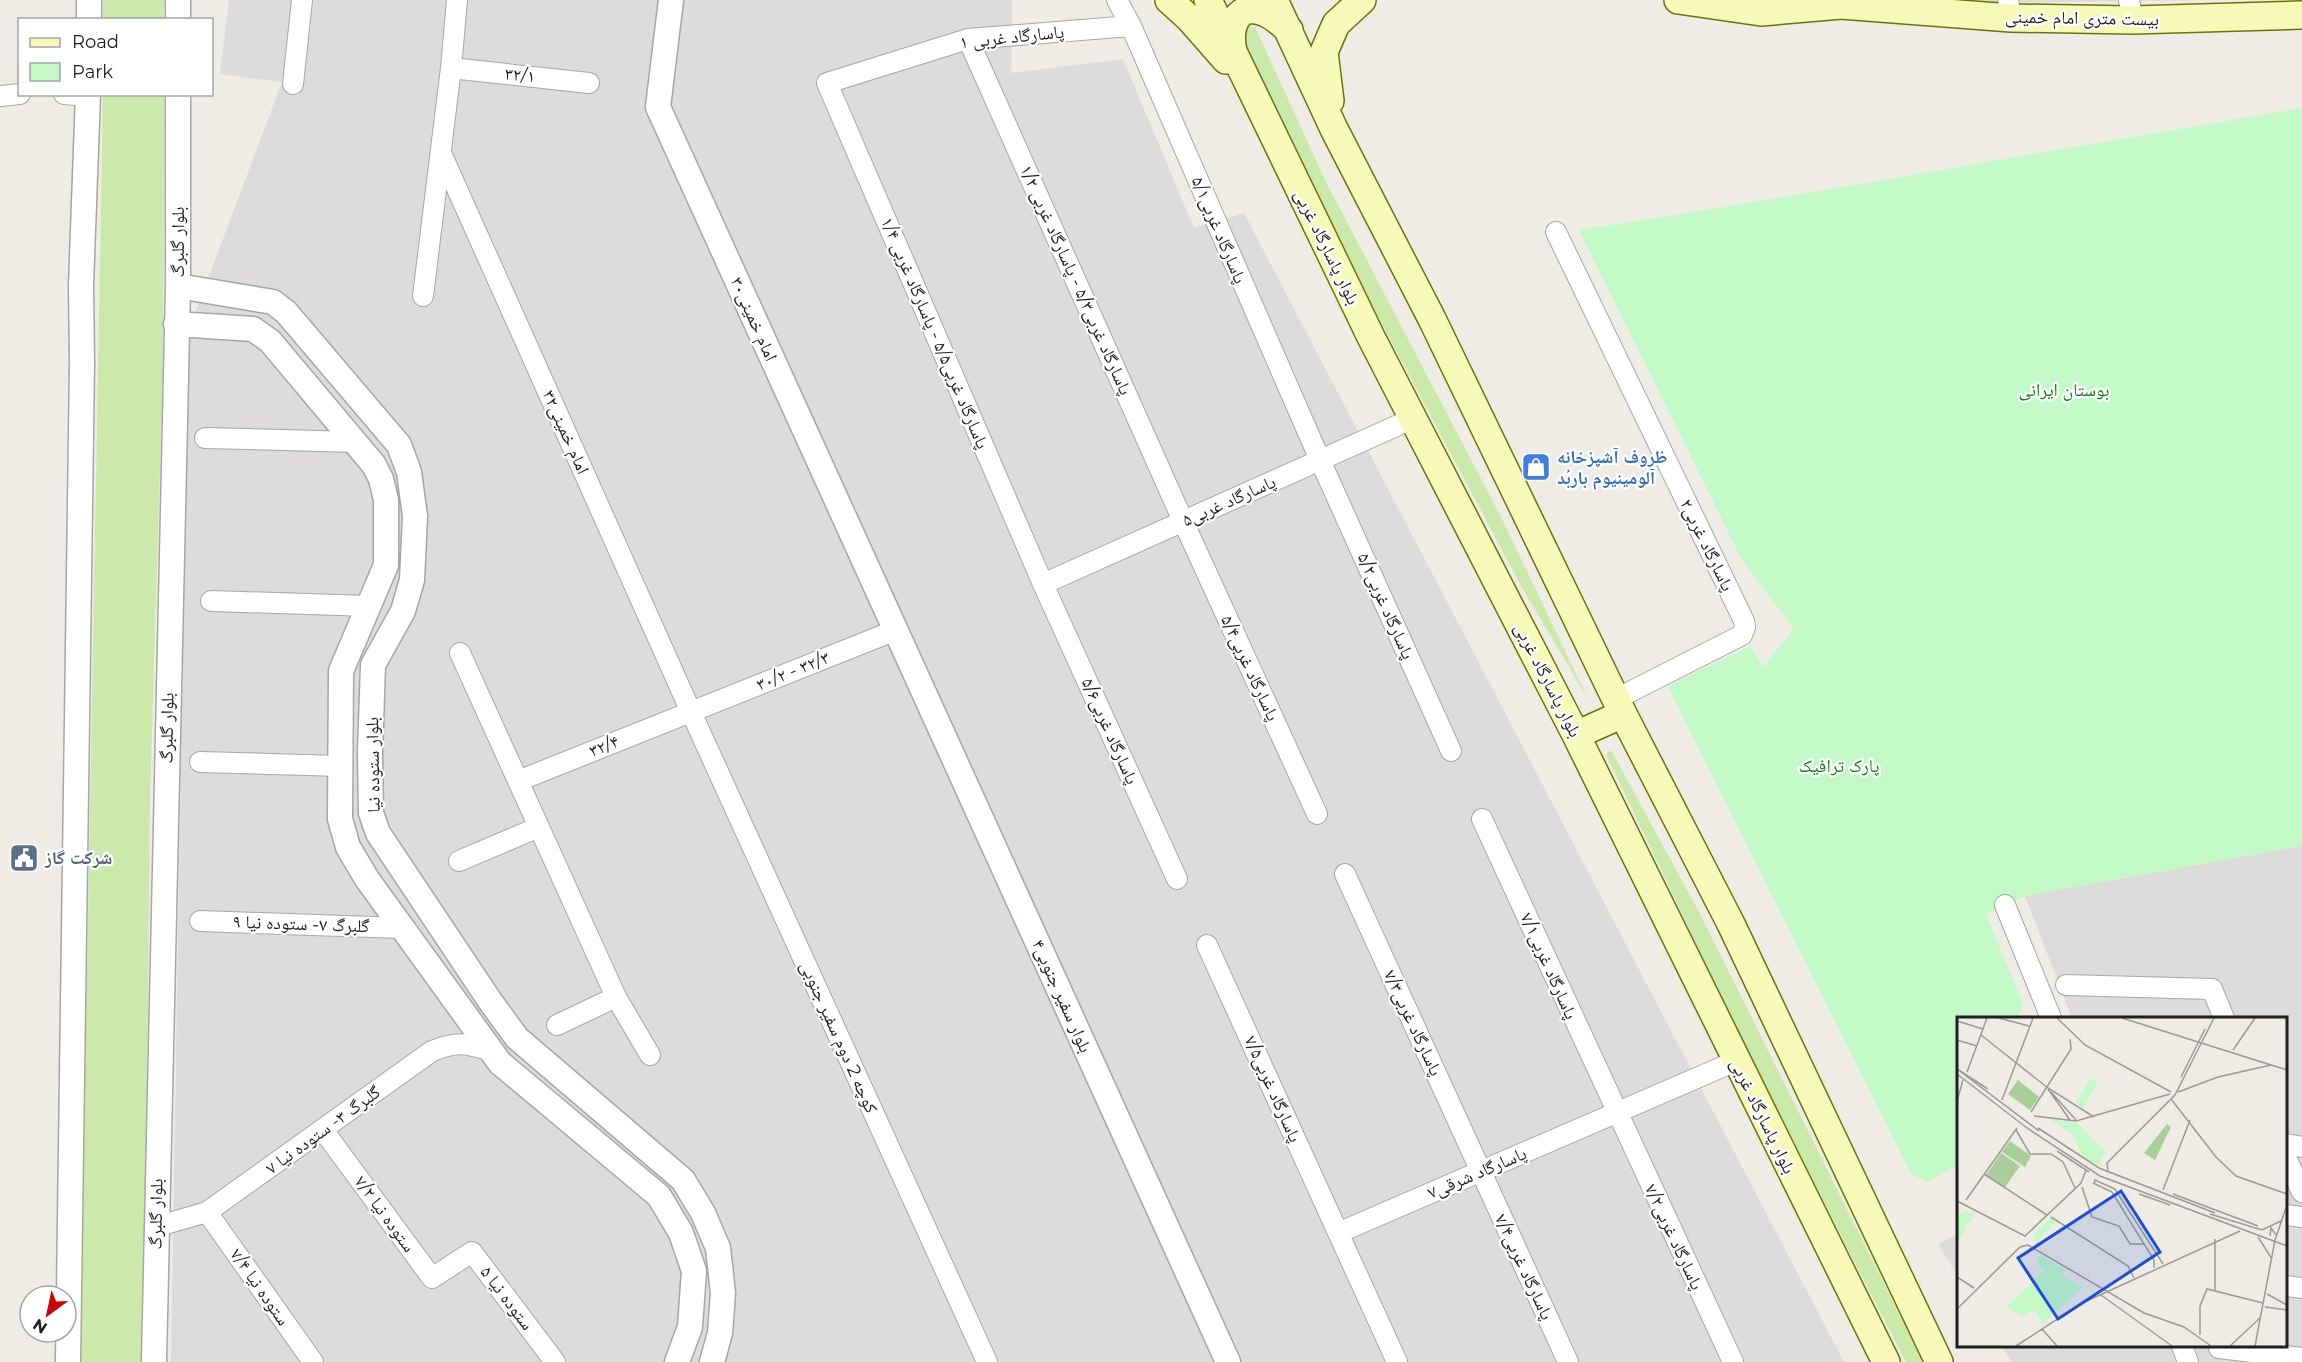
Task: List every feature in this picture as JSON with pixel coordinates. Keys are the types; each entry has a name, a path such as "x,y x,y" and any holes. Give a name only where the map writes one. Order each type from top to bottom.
{"main road":[{"path":"1170,0 1190,19 1249,86"},
{"name":"بلوار پاسارگاد غربی","path":"1208,0 1371,337 1576,735 1886,1362"},
{"path":"1274,0 1334,129 1432,319 1619,707 1731,924 1939,1362"},
{"path":"1334,129 1324,52 1336,24 1362,0"},
{"name":"بیست متری امام خمینی","path":"1678,0 1761,12 1836,2 2010,9 2302,15"},
{"path":"1233,52 1232,27 1242,12 1252,9 1264,11 1275,17 1290,31"},
{"path":"1576,735 1619,707"}],"street":[{"path":"89,0 89,18"},
{"path":"178,0 178,18"},
{"path":"293,84 302,0"},
{"path":"423,296 457,0"},
{"name":"امام خمینی۳۰","path":"671,0 658,107 896,630"},
{"name":"پاسارگاد غربی۵/۱","path":"1117,0 1131,26 1320,460"},
{"name":"پاسارگاد غربی ۱","path":"827,83 968,39 1131,26"},
{"name":"پاسارگاد غربی۵/۳ - پاسارگاد غربی ۱/۲","path":"968,39 1183,521"},
{"name":"۳۲/۱","path":"451,68 589,83"},
{"name":"پاسارگاد غربی۵/۵ - پاسارگاد غربی ۱/۴","path":"827,83 1043,584"},
{"path":"0,96 18,94"},
{"path":"68,1362 82,362 81,285 88,96"},
{"name":"بلوار گلبرگ","path":"154,1362 155,1227 177,286 178,96"},
{"name":"امام خمینی۳۲","path":"441,153 691,712"},
{"name":"پاسارگاد غربی۲","path":"1556,232 1745,627 1742,635 1619,707"},
{"name":"بلوار ستوده نیا","path":"177,286 273,302 286,312 399,445 409,472 415,516 412,580 403,611 374,665 370,752 371,813 378,833 490,1002 517,1038 683,1180 704,1213 718,1248 723,1293 720,1333 712,1362"},
{"path":"237,328 225,322 221,310 232,299 241,297"},
{"name":"بلوار ستوده نیا","path":"176,324 253,329 270,341 357,442 381,479 386,500 386,565 341,671 340,819 348,847 402,928 500,1063 659,1196 681,1233 694,1271 690,1327 677,1362"},
{"name":"پاسارگاد غربی۵","path":"1043,584 1414,418"},
{"path":"205,438 357,442"},
{"name":"پاسارگاد غربی۵/۲","path":"1320,460 1452,751"},
{"name":"پاسارگاد غربی۵/۴","path":"1183,521 1317,814"},
{"name":"پاسارگاد غربی۵/۶","path":"1043,584 1177,879"},
{"path":"211,601 369,606"},
{"name":"۳۰/۲ - ۳۲/۳","path":"691,712 896,630"},
{"name":"بلوار سفیر جنوبی۴","path":"896,630 1228,1362"},
{"path":"459,653 616,997 650,1055"},
{"name":"۳۲/۴","path":"518,781 691,712"},
{"name":"کوچه 2 دوم سفیر جنوبی","path":"691,712 987,1362"},
{"path":"200,762 340,766"},
{"name":"پاسارگاد غربی۷/۱","path":"1482,819 1616,1113"},
{"path":"459,861 539,827"},
{"name":"پاسارگاد غربی۷/۳","path":"1345,874 1480,1171"},
{"path":"2005,905 2050,1017"},
{"name":"گلبرگ ۷- ستوده نیا ۹","path":"200,921 402,928"},
{"name":"پاسارگاد غربی۷/۵","path":"1207,945 1397,1362"},
{"path":"2066,985 2212,989 2224,1017"},
{"path":"557,1025 616,997"},
{"name":"گلبرگ ۳- ستوده نیا ۷","path":"155,1227 207,1212 432,1051 448,1044 465,1042 491,1051"},
{"name":"پاسارگاد شرقی۷","path":"1338,1233 1736,1061"},
{"name":"پاسارگاد غربی۷/۲","path":"1616,1113 1733,1362"},
{"name":"ستوده نیا ۷/۲","path":"323,1130 432,1278 453,1264"},
{"path":"2287,1144 2302,1147"},
{"path":"2287,1160 2302,1192"},
{"name":"پاسارگاد غربی۷/۴","path":"1480,1171 1568,1362"},
{"name":"ستوده نیا ۷/۴","path":"207,1212 313,1362"},
{"path":"2287,1215 2302,1217"},
{"name":"ستوده نیا ۵","path":"453,1264 472,1252 555,1362"},
{"path":"2287,1286 2302,1288"},
{"path":"2182,1347 2188,1362"},
{"path":"2219,1348 2302,1358"}],"shaded area":[{"path":"229,0 1012,0 1011,73 1123,59 1194,228 1244,213 1844,1362 171,1362 188,332 282,82 220,74"},
{"path":"1950,0 2225,0 1970,3"},
{"path":"2302,846 2302,1362 2012,1362 2003,1347 2287,1347 2287,1017 2072,1017 2025,896"},
{"path":"1957,1234 1957,1274 1938,1244"}],"green space":[{"path":"103,0 164,0 163,18 103,18"},
{"path":"1244,27 1255,27 1326,182 1501,517 1589,701 1520,584 1373,307 1241,35"},
{"path":"103,96 164,96 163,366 150,798 147,1103 141,1362 80,1362"},
{"name":"بوستان ایرانی","path":"2302,108 2302,846 2025,896 1986,914 2023,1004 2017,1017 1957,1017 1957,1166 1927,1182 1911,1174 1668,687 1750,646 1763,667 1794,629 1742,560 1579,230"},
{"path":"1611,750 1698,910 1923,1362 1906,1362 1762,1082 1606,754"}],"place":[{"name":"ظروف آشپزخانه آلومینیوم باربُد","path":"1536,467"},
{"name":"شرکت گاز","path":"24,858"}],"park label":[{"name":"پارک ترافیک","path":"1839,766"}]}
